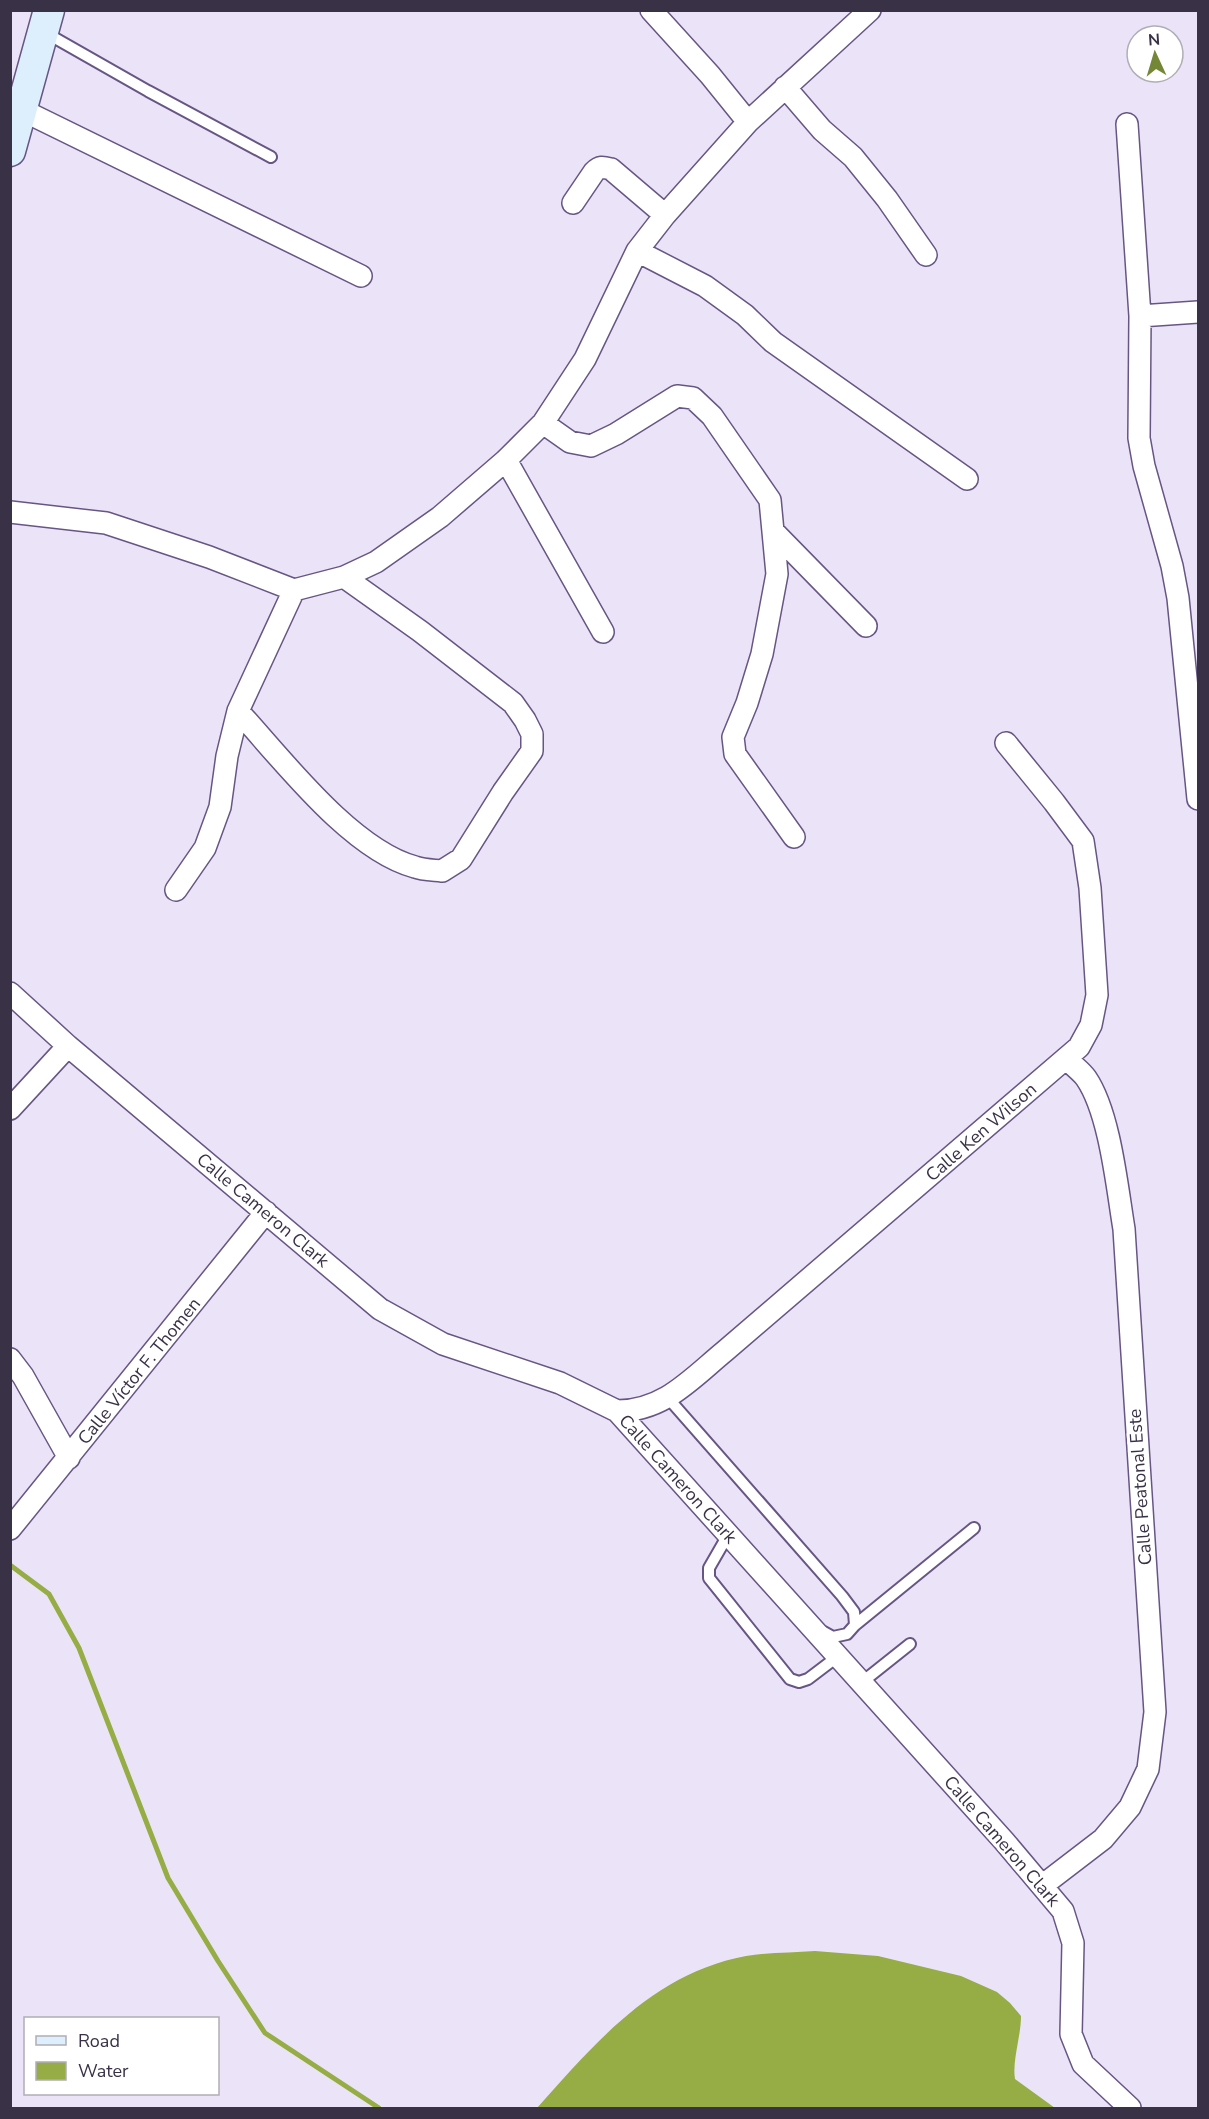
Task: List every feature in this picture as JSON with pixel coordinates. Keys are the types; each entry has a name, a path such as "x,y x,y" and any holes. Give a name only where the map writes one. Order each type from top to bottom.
{"main road":[{"path":"10,151 46,21"}],"street":[{"path":"651,10 710,75 748,122"},
{"path":"10,512 106,523 208,557 294,590 344,577 376,562 440,517 506,460 543,423 585,360 637,251 665,215 748,122 861,13"},
{"path":"785,87 822,130 854,157 926,255"},
{"path":"22,110 361,276"},
{"path":"1127,124 1140,316 1139,438 1178,598 1198,799"},
{"path":"573,203 594,172 603,167 611,170 665,215"},
{"path":"637,251 705,286 745,315 773,342 967,479"},
{"path":"1140,316 1198,312"},
{"path":"543,423 570,442 591,446 616,434 677,396 693,398 712,416 770,500 777,574 762,654 747,703 733,737 735,754 795,837"},
{"path":"506,460 603,632"},
{"path":"773,531 866,626"},
{"path":"238,711 336,818 378,850 414,867 442,871 461,859 532,751 531,734 525,720 513,703 420,631 344,577"},
{"path":"176,890 205,848 220,807 227,756 238,711 294,590"},
{"name":"Calle Ken Wilson","path":"617,1411 630,1411 668,1398 1079,1047 1091,1025 1097,995 1090,888 1083,841 1006,743"},
{"name":"Calle Cameron Clark","path":"10,993 68,1046 380,1309 443,1344 560,1383 617,1411 1043,1885 1063,1911 1073,1943 1071,2034 1083,2064 1130,2109"},
{"path":"10,1109 68,1046"},
{"name":"Calle Peatonal Este","path":"1043,1885 1103,1839 1130,1807 1149,1769 1155,1712 1124,1229 1112,1155 1100,1109 1086,1078 1066,1058"},
{"name":"Calle Víctor F. Thomen","path":"12,1527 266,1212"},
{"path":"10,1359 23,1376 69,1458"}],"lane":[{"path":"46,21 148,91 271,157"},
{"path":"668,1398 842,1596 854,1612 855,1625"},
{"path":"803,1619 833,1637 847,1634 974,1528"},
{"path":"728,1535 709,1568 709,1578 790,1679 799,1682 808,1679 837,1657"},
{"path":"861,1683 910,1644"}],"water":[{"path":"815,1951 878,1956 961,1976 997,1992 1021,2016 1015,2079 1055,2108 537,2108 605,2035 655,1994 683,1978 713,1965 746,1956"}],"waterway":[{"path":"10,1565 49,1594 79,1648 168,1878 265,2033 379,2108"}]}
